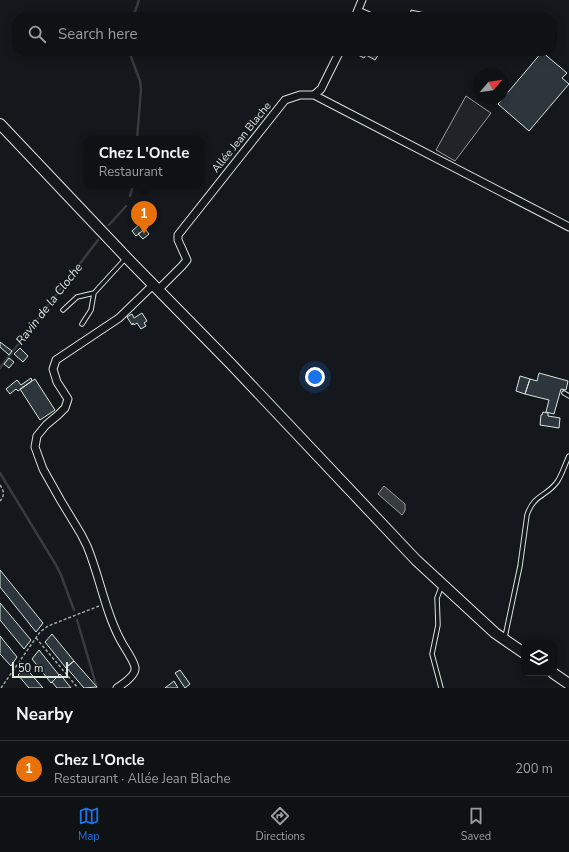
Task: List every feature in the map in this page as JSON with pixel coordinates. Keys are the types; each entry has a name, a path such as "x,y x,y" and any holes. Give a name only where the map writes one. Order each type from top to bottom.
{"main road":[{"path":"0,124 126,257 231,364 416,560 495,633 521,651"},
{"path":"0,129 22,148"},
{"path":"557,676 569,684"}],"street":[{"path":"357,12 362,0"},
{"path":"338,56 321,89 314,94 569,227"},
{"name":"Allée Jean Blache","path":"155,287 182,266 187,260 178,240 178,235 285,100 300,95 314,94"},
{"path":"117,688 133,675 136,668 118,636 87,546 43,469 35,447 38,436 46,425 65,408 68,399 57,382 52,369 56,360 119,318 155,287"}],"lane":[{"path":"358,9 365,12"},
{"path":"82,324 91,310 94,293 126,257"},
{"path":"63,310 77,297 94,293"},
{"path":"564,393 569,396"},
{"path":"505,640 520,566 529,508 538,497 549,490 557,482 569,456"},
{"path":"441,688 432,654 438,625 437,598 442,584"}],"path":[{"path":"0,485 4,491 4,495 0,501"},
{"path":"1,688 40,632 48,626 106,604"},
{"path":"36,638 78,688"}],"shaded area":[{"path":"466,96 473,101 473,104 478,104 491,113 455,161 436,150"},
{"path":"384,486 405,504 405,511 402,515 378,494"}],"building":[{"path":"368,56 378,56 375,60"},
{"path":"539,56 547,56 567,73 562,78 569,84 529,131 498,104 509,104 509,91"},
{"path":"141,223 146,228 136,236 132,231"},
{"path":"145,229 149,234 143,239 138,234"},
{"path":"142,313 147,321 144,323 146,326 141,329 137,323 134,325 133,323 132,325 127,317 132,314 134,318"},
{"path":"0,342 12,351 9,355 0,347"},
{"path":"20,348 28,356 23,362 14,354"},
{"path":"9,358 14,362 9,368 4,364"},
{"path":"539,373 568,381 566,390 561,389 554,414 546,412 549,400 525,394 530,379 537,381"},
{"path":"520,376 530,379 525,394 516,391"},
{"path":"31,378 32,381 18,391 16,389 10,394 6,389 17,380 21,385"},
{"path":"35,379 55,410 40,420 20,389"},
{"path":"543,412 548,413 548,416 560,418 559,428 540,425 541,415"},
{"path":"0,570 43,623 36,632 0,587"},
{"path":"0,603 31,640 24,649 0,620"},
{"path":"52,634 74,661 66,668 45,642"},
{"path":"0,636 17,657 11,666 0,654"},
{"path":"39,650 59,675 51,683 32,659"},
{"path":"74,661 97,687 84,688 66,667"},
{"path":"25,667 43,688 29,688 18,675"},
{"path":"180,670 190,684 185,688 175,673"},
{"path":"60,674 71,688 57,688 52,682"},
{"path":"174,681 178,688 165,688"}],"waterway":[{"name":"Ravin de la Cloche","path":"135,12 139,0"},
{"name":"Ravin de la Cloche","path":"131,56 140,81 141,90 137,136"},
{"name":"Ravin de la Cloche","path":"130,196 132,188"},
{"name":"Ravin de la Cloche","path":"109,225 126,206"},
{"name":"Ravin de la Cloche","path":"0,368 98,240"},
{"path":"0,473 56,565 74,610"},
{"path":"77,620 97,688"}],"place":[{"name":"Chez L'Oncle","path":"144,234"}]}
